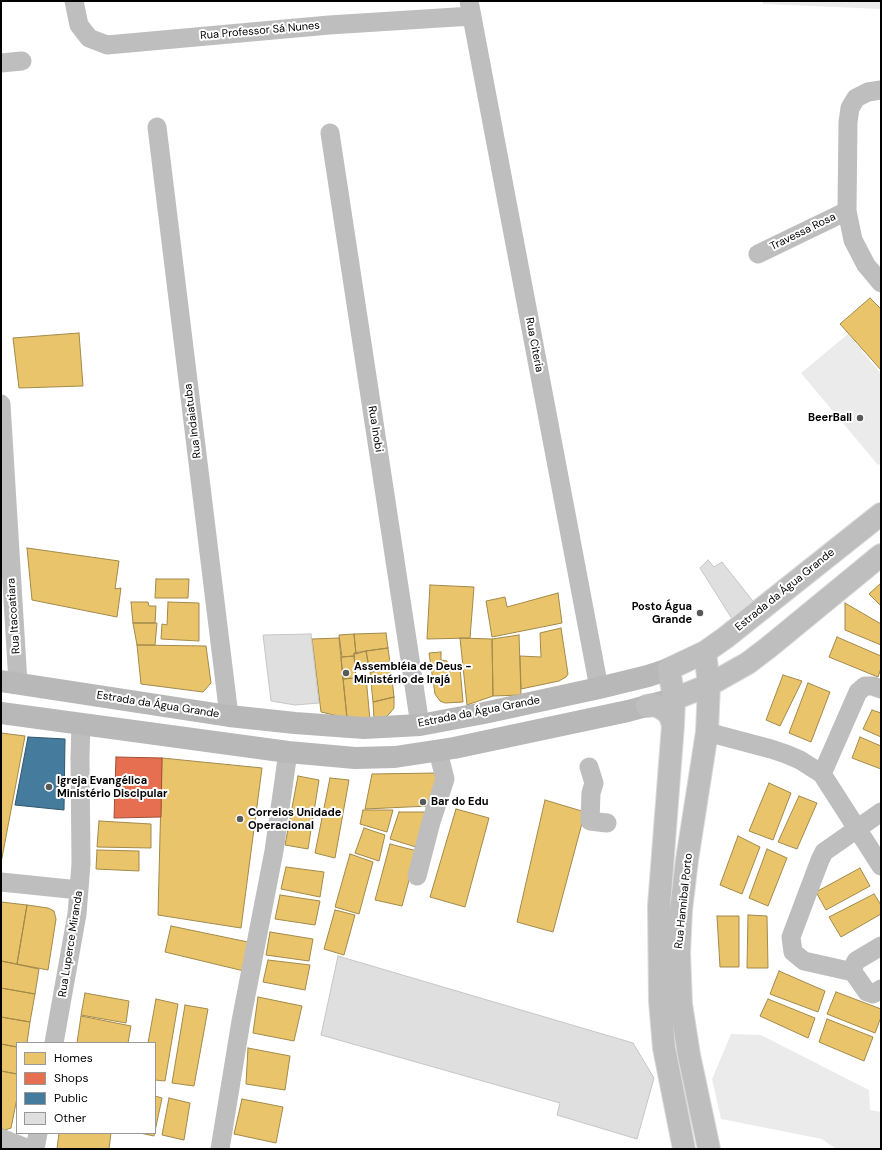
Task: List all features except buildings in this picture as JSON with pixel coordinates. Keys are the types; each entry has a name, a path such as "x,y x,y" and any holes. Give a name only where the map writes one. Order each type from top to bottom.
{"main road":[{"name":"Estrada da Água Grande","path":"10,682 229,716 364,728 420,725 484,713 648,676 669,669 705,652 726,638 881,514"},
{"path":"1,713 288,752 355,758 395,757 438,751 621,713 674,699 709,685 748,663 881,555"},
{"name":"Rua Hannibal Porto","path":"705,652 709,685 707,732 687,860 681,910 679,953 682,1004 689,1055 709,1149"},
{"name":"Rua Hannibal Porto","path":"669,669 674,699 659,906 660,1001 664,1048 684,1149"},
{"path":"647,706 654,705 667,712 673,725"}],"street":[{"name":"Rua Professor Sá Nunes","path":"74,1 79,25 90,38 107,45 329,25 471,8"},
{"name":"Rua Citeria","path":"471,8 598,688"},
{"path":"1,62 22,61"},
{"path":"881,90 868,92 856,98 850,108 848,122 847,211 853,240 866,265 881,283"},
{"name":"Rua Indaiatuba","path":"157,126 229,716"},
{"name":"Rua Inobi","path":"330,133 420,725"},
{"name":"Travessa Rosa","path":"758,254 847,211"},
{"name":"Rua Itacoatiara","path":"1,404 10,682"},
{"path":"822,774 858,692 865,686 873,686 881,689"},
{"name":"Rua Luperce Miranda","path":"54,1042 78,914 81,864 81,724"},
{"path":"707,732 786,754 800,760 822,774 881,866"},
{"path":"417,876 444,779 438,751"},
{"path":"220,1149 241,1020 274,850 288,752"},
{"path":"589,767 594,784 590,793 590,821 607,823"},
{"path":"878,996 867,992 853,972 804,961 793,952 791,936 824,852 881,812"},
{"path":"1,882 79,890"},
{"path":"853,972 856,961 881,946"},
{"path":"35,1149 38,1134"},
{"path":"1,1138 29,1149"}],"shaded area":[{"path":"763,1 881,1 881,9 763,4"},
{"name":"BeerBall","path":"848,334 881,374 881,463 878,465 801,373"},
{"path":"731,1034 761,1035 869,1090 870,1110 881,1112 881,1149 836,1149 822,1139 721,1119 712,1079"}],"place":[{"name":"BeerBall","path":"860,418"},
{"name":"Posto Água Grande","path":"700,613"},
{"name":"Assembléia de Deus - Ministério de Irajá","path":"346,673"},
{"name":"Igreja Evangélica Ministério Discipular","path":"49,787"},
{"name":"Bar do Edu","path":"423,802"},
{"name":"Correios Unidade Operacional","path":"240,819"}]}
